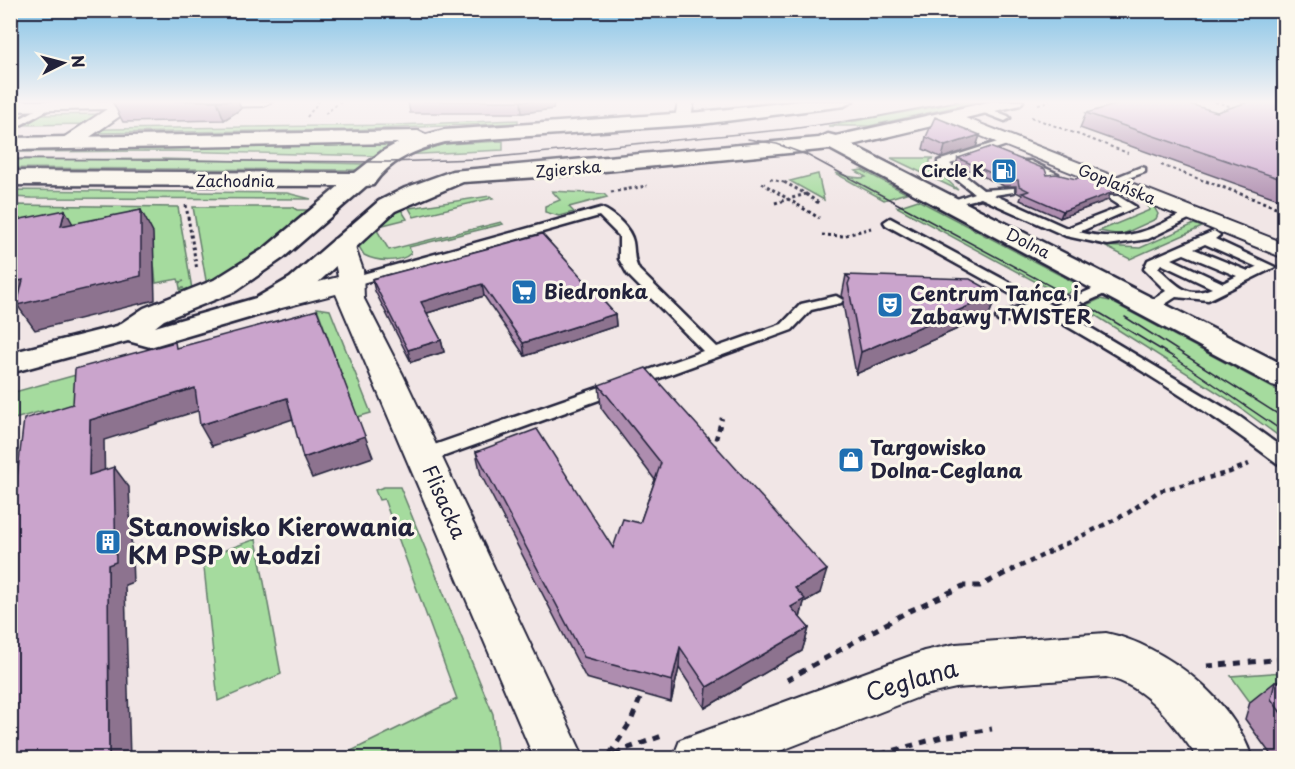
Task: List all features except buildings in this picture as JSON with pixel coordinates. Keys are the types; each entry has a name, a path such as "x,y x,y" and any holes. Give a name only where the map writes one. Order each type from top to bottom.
{"main road":[{"path":"10,144 389,137"},
{"name":"Zgierska","path":"10,363 128,332 154,314 211,282 274,254 358,180 398,151 441,137"},
{"name":"Dolna","path":"822,137 1111,286 1162,299 1284,378"},
{"name":"Zgierska","path":"128,332 150,338 266,304 300,284 392,203 460,176 553,170 832,142 856,137"},
{"name":"Zachodnia","path":"10,178 358,180 460,176"},
{"path":"211,282 266,304"}],"street":[{"path":"70,142 78,137"},
{"name":"Goplańska","path":"972,137 989,153 1193,214 1284,251"},
{"name":"Flisacka","path":"343,244 343,252 351,270 348,292 350,299 424,456 559,759"},
{"name":"Zgierska","path":"266,304 350,282"},
{"name":"Ceglana","path":"682,747 901,679 956,666 1119,656 1142,665 1163,683 1190,709 1227,759"}],"lane":[{"path":"1054,176 989,153 941,163 982,194 1081,237 1126,240 1193,214"},
{"path":"1068,232 1130,207 1113,189 1141,170"},
{"path":"982,194 992,185 988,179"},
{"path":"952,204 982,194 1010,190"},
{"path":"350,282 601,212 626,234 629,245 626,259 633,272 714,353"},
{"path":"890,222 1055,311 1177,384 1280,455"},
{"path":"1162,299 1171,286 1157,276 1178,252 1228,228"},
{"path":"1178,252 1234,282"},
{"path":"1178,252 1234,282"},
{"path":"1178,252 1234,282"},
{"path":"1162,299 1196,298 1234,282"},
{"path":"1055,311 1111,286"},
{"path":"424,456 787,327 806,307 836,300"},
{"path":"1003,318 1040,303"}],"path":[{"path":"1107,145 1118,141"},
{"path":"770,178 785,182 820,204"},
{"path":"762,183 819,218"},
{"path":"775,203 806,194"},
{"path":"186,205 211,282"},
{"path":"822,235 843,236 890,222"},
{"path":"712,452 722,418"},
{"path":"780,685 907,612 963,586 980,586 1128,513 1159,491 1230,472 1280,455"},
{"path":"1207,666 1284,659"},
{"path":"610,755 631,721 642,694"},
{"path":"867,759 942,737 992,729"},
{"path":"601,759 610,755 682,747"}],"green space":[{"path":"503,141 503,150 400,155 430,145"},
{"path":"408,142 378,156 171,151 11,152 10,148"},
{"path":"891,158 934,158 930,160 930,164 958,190"},
{"path":"164,159 366,164 362,170 11,168 10,160"},
{"path":"862,170 906,193 884,200 835,173 854,178 866,177 856,171"},
{"path":"818,174 824,200 790,181"},
{"path":"11,190 287,193 311,199 31,198 11,197"},
{"path":"552,191 604,194 607,197 569,207 574,212 559,216 545,212 545,206 560,200"},
{"path":"490,196 493,198 414,217 409,208"},
{"path":"918,200 1079,285 1079,288 1062,296 897,207"},
{"path":"1146,204 1154,207 1158,214 1156,219 1121,235 1099,231 1150,210"},
{"path":"11,205 178,207 192,289 180,292 180,289 184,288 180,288 179,283 184,281 179,282 178,279 156,283 151,234 11,246"},
{"path":"193,207 292,207 297,210 310,210 274,244 207,286"},
{"path":"400,208 407,219 375,227 389,250 501,222 503,224 409,247 411,253 401,259 382,260 364,255 358,245 385,215"},
{"path":"1194,224 1202,227 1130,259 1104,246 1140,248"},
{"path":"1100,299 1110,301 1284,394 1284,440 1231,401 1082,307"},
{"path":"317,308 330,310 371,413 357,417"},
{"path":"90,371 88,424 40,440 42,411 11,420 11,393"},
{"path":"384,487 400,487 493,714 498,758 337,758 457,699 384,499 379,500 375,490"},
{"path":"256,539 281,674 218,701 203,558"},
{"path":"1284,672 1284,700 1250,702 1231,676"}],"tram line":[{"path":"10,159 388,162 476,159 708,137"},
{"path":"748,139 777,144 807,155 1093,309 1175,358 1284,432"},
{"path":"1125,317 1284,418"}],"place":[{"name":"Circle K","path":"1004,171"},
{"name":"Biedronka","path":"524,292"},
{"name":"Centrum Tańca i Zabawy TWISTER","path":"890,305"},
{"name":"Targowisko Dolna-Ceglana","path":"851,460"},
{"name":"Stanowisko Kierowania KM PSP w Łodzi","path":"108,542"}]}
